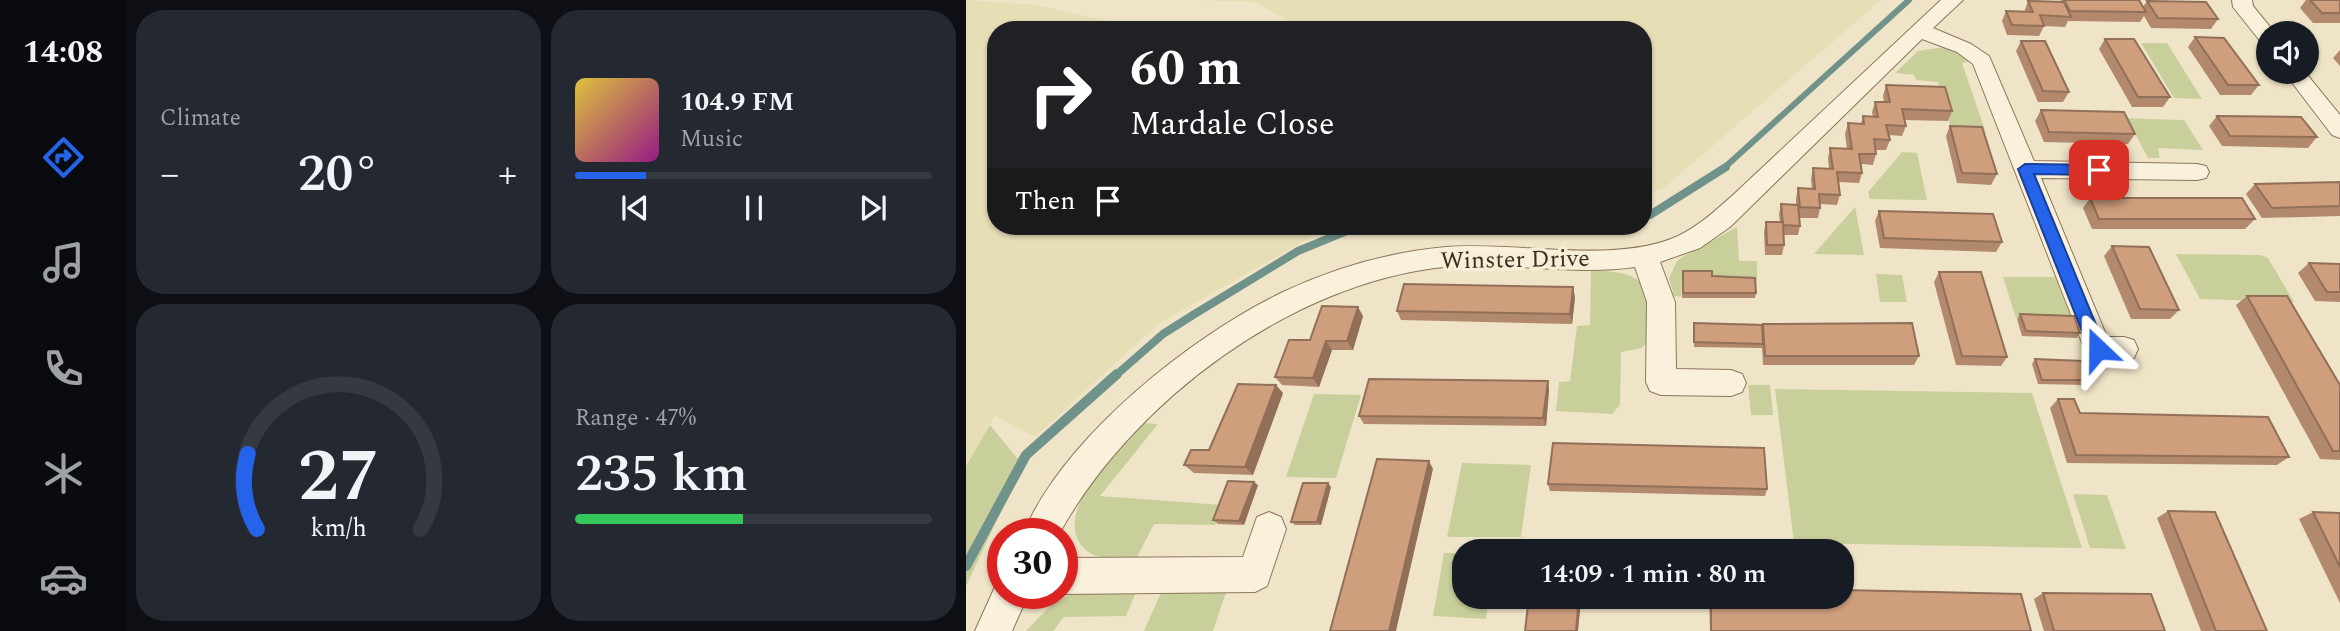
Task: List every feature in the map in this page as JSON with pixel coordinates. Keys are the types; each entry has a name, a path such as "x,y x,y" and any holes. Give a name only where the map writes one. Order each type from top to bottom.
{"street":[{"name":"Winster Drive","path":"1050,518 1087,462 1139,410 1208,351 1269,314 1330,284 1380,268 1460,256 1645,257 1684,245 1711,229 1953,0"},
{"path":"2242,0 2256,22"},
{"path":"1919,30 1964,48 1982,61 2098,349 2124,349"},
{"path":"2304,84 2340,130"},
{"path":"2025,169 2197,172"},
{"path":"1645,257 1661,302 1661,382 1731,383"},
{"path":"1078,576 1255,574 1269,529"},
{"path":"993,631 1004,609"}],"shaded area":[{"path":"966,0 1037,5 1107,21 987,21 987,235 1314,235 1158,324 1035,437 995,416 966,466"},
{"path":"1199,0 1881,0 1664,188 1652,191 1652,21 1289,21 1255,2"}],"green space":[{"path":"2141,43 2167,43 2202,99 2174,98"},
{"path":"1944,47 1971,61 1962,63 1986,133 1952,132 1938,82 1916,80 1914,75 1895,73 1918,51"},
{"path":"2115,118 2184,120 2203,150 2158,148 2160,158 2148,158 2131,126 2120,126"},
{"path":"1902,152 1917,153 1927,200 1870,199 1868,192"},
{"path":"1855,207 1864,255 1814,254"},
{"path":"1737,227 1739,261 1757,261 1757,282 1712,281 1712,276 1682,275 1681,297 1674,296 1669,278 1677,261"},
{"path":"2176,254 2260,255 2268,258 2294,302 2200,299"},
{"path":"1591,270 1626,274 1636,279 1642,285 1648,305 1650,339 1642,348 1621,352 1620,405 1612,414 1556,411 1559,382 1570,381 1577,326 1590,325"},
{"path":"1876,274 1902,275 1907,302 1880,302"},
{"path":"2003,277 2055,277 2072,320 2016,318"},
{"path":"1748,385 1770,385 1773,415 1751,415"},
{"path":"1775,389 2032,393 2082,548 1854,544 1854,539 1794,539"},
{"path":"1314,394 1361,395 1336,478 1286,477"},
{"path":"1145,423 1158,424 1100,496 1222,505 1215,525 1154,524 1137,557 1099,557 1086,550 1078,538 1076,514 1094,479"},
{"path":"990,425 1023,465 998,518 987,518 987,541 966,586 966,466"},
{"path":"1462,463 1531,465 1521,537 1447,537"},
{"path":"2073,494 2107,495 2126,549 2090,548"},
{"path":"1444,553 1452,553 1452,609 1487,609 1486,619 1433,616"},
{"path":"1163,588 1227,589 1213,631 1144,631"},
{"path":"1078,591 1136,592 1126,616 1064,617 1053,631 1026,631 1047,609 1078,609"}],"building":[{"path":"2064,0 2139,0 2146,12 2070,11"},
{"path":"2310,0 2340,0 2340,13 2322,13"},
{"path":"2028,1 2064,2 2071,17 2040,15 2044,26 2012,25 2006,11 2033,12"},
{"path":"2147,1 2206,2 2218,19 2158,18"},
{"path":"2195,37 2224,38 2259,85 2228,85"},
{"path":"2105,39 2134,39 2170,97 2138,97"},
{"path":"2021,41 2045,41 2069,92 2043,91"},
{"path":"1886,85 1945,87 1952,111 1902,109 1906,126 1886,125 1890,140 1874,139 1876,154 1859,154 1862,173 1837,172 1840,195 1819,194 1820,208 1800,207 1798,188 1815,189 1813,168 1833,169 1830,148 1852,149 1848,123 1864,124 1863,116 1878,117 1875,102 1890,102"},
{"path":"2041,110 2124,112 2135,134 2049,132"},
{"path":"2217,116 2301,117 2317,137 2230,136"},
{"path":"1950,126 1982,127 1997,174 1962,173"},
{"path":"2340,182 2340,206 2272,208 2255,184"},
{"path":"2090,198 2242,198 2255,219 2099,219"},
{"path":"1781,204 1798,205 1800,226 1783,225"},
{"path":"1879,211 1993,214 2002,242 1884,238"},
{"path":"1766,222 1783,222 1784,245 1767,245"},
{"path":"2112,246 2149,247 2179,310 2140,309"},
{"path":"2309,263 2340,264 2340,292 2327,292"},
{"path":"1683,271 1712,271 1712,276 1755,278 1756,293 1683,293"},
{"path":"1939,272 1981,272 2007,357 1962,356"},
{"path":"1404,284 1573,287 1570,314 1397,311"},
{"path":"2247,296 2287,296 2340,385 2340,451 2333,451"},
{"path":"1322,306 1358,307 1347,341 1326,341 1313,378 1275,377 1289,340 1310,340"},
{"path":"2020,314 2074,316 2080,333 2026,331"},
{"path":"1694,323 1762,325 1763,344 1694,342"},
{"path":"1912,323 1919,356 1765,356 1763,324"},
{"path":"2035,359 2083,361 2089,380 2042,380"},
{"path":"1369,379 1548,381 1543,418 1359,416"},
{"path":"1238,384 1276,385 1245,467 1184,465 1191,450 1209,450"},
{"path":"2058,399 2074,399 2080,413 2268,417 2289,457 2076,455"},
{"path":"1553,443 1764,448 1767,489 1548,484"},
{"path":"1377,459 1429,461 1389,631 1330,631"},
{"path":"1228,481 1254,482 1239,521 1213,520"},
{"path":"1303,483 1328,483 1317,522 1291,522"},
{"path":"2168,511 2215,512 2267,631 2216,631"},
{"path":"2313,512 2340,513 2340,567"},
{"path":"1854,590 2021,594 2031,631 1711,631 1711,609 1854,609"},
{"path":"2043,593 2151,594 2165,631 2054,631"},
{"path":"1528,609 1578,609 1576,631 1525,631"}],"waterway":[{"path":"1724,168 1909,0"},
{"path":"1652,214 1726,167"},
{"path":"1115,376 1163,334 1298,251 1337,235"},
{"path":"966,566 1026,455 1117,374"}],"route":[{"path":"2098,349 2025,169 2099,170"}]}
